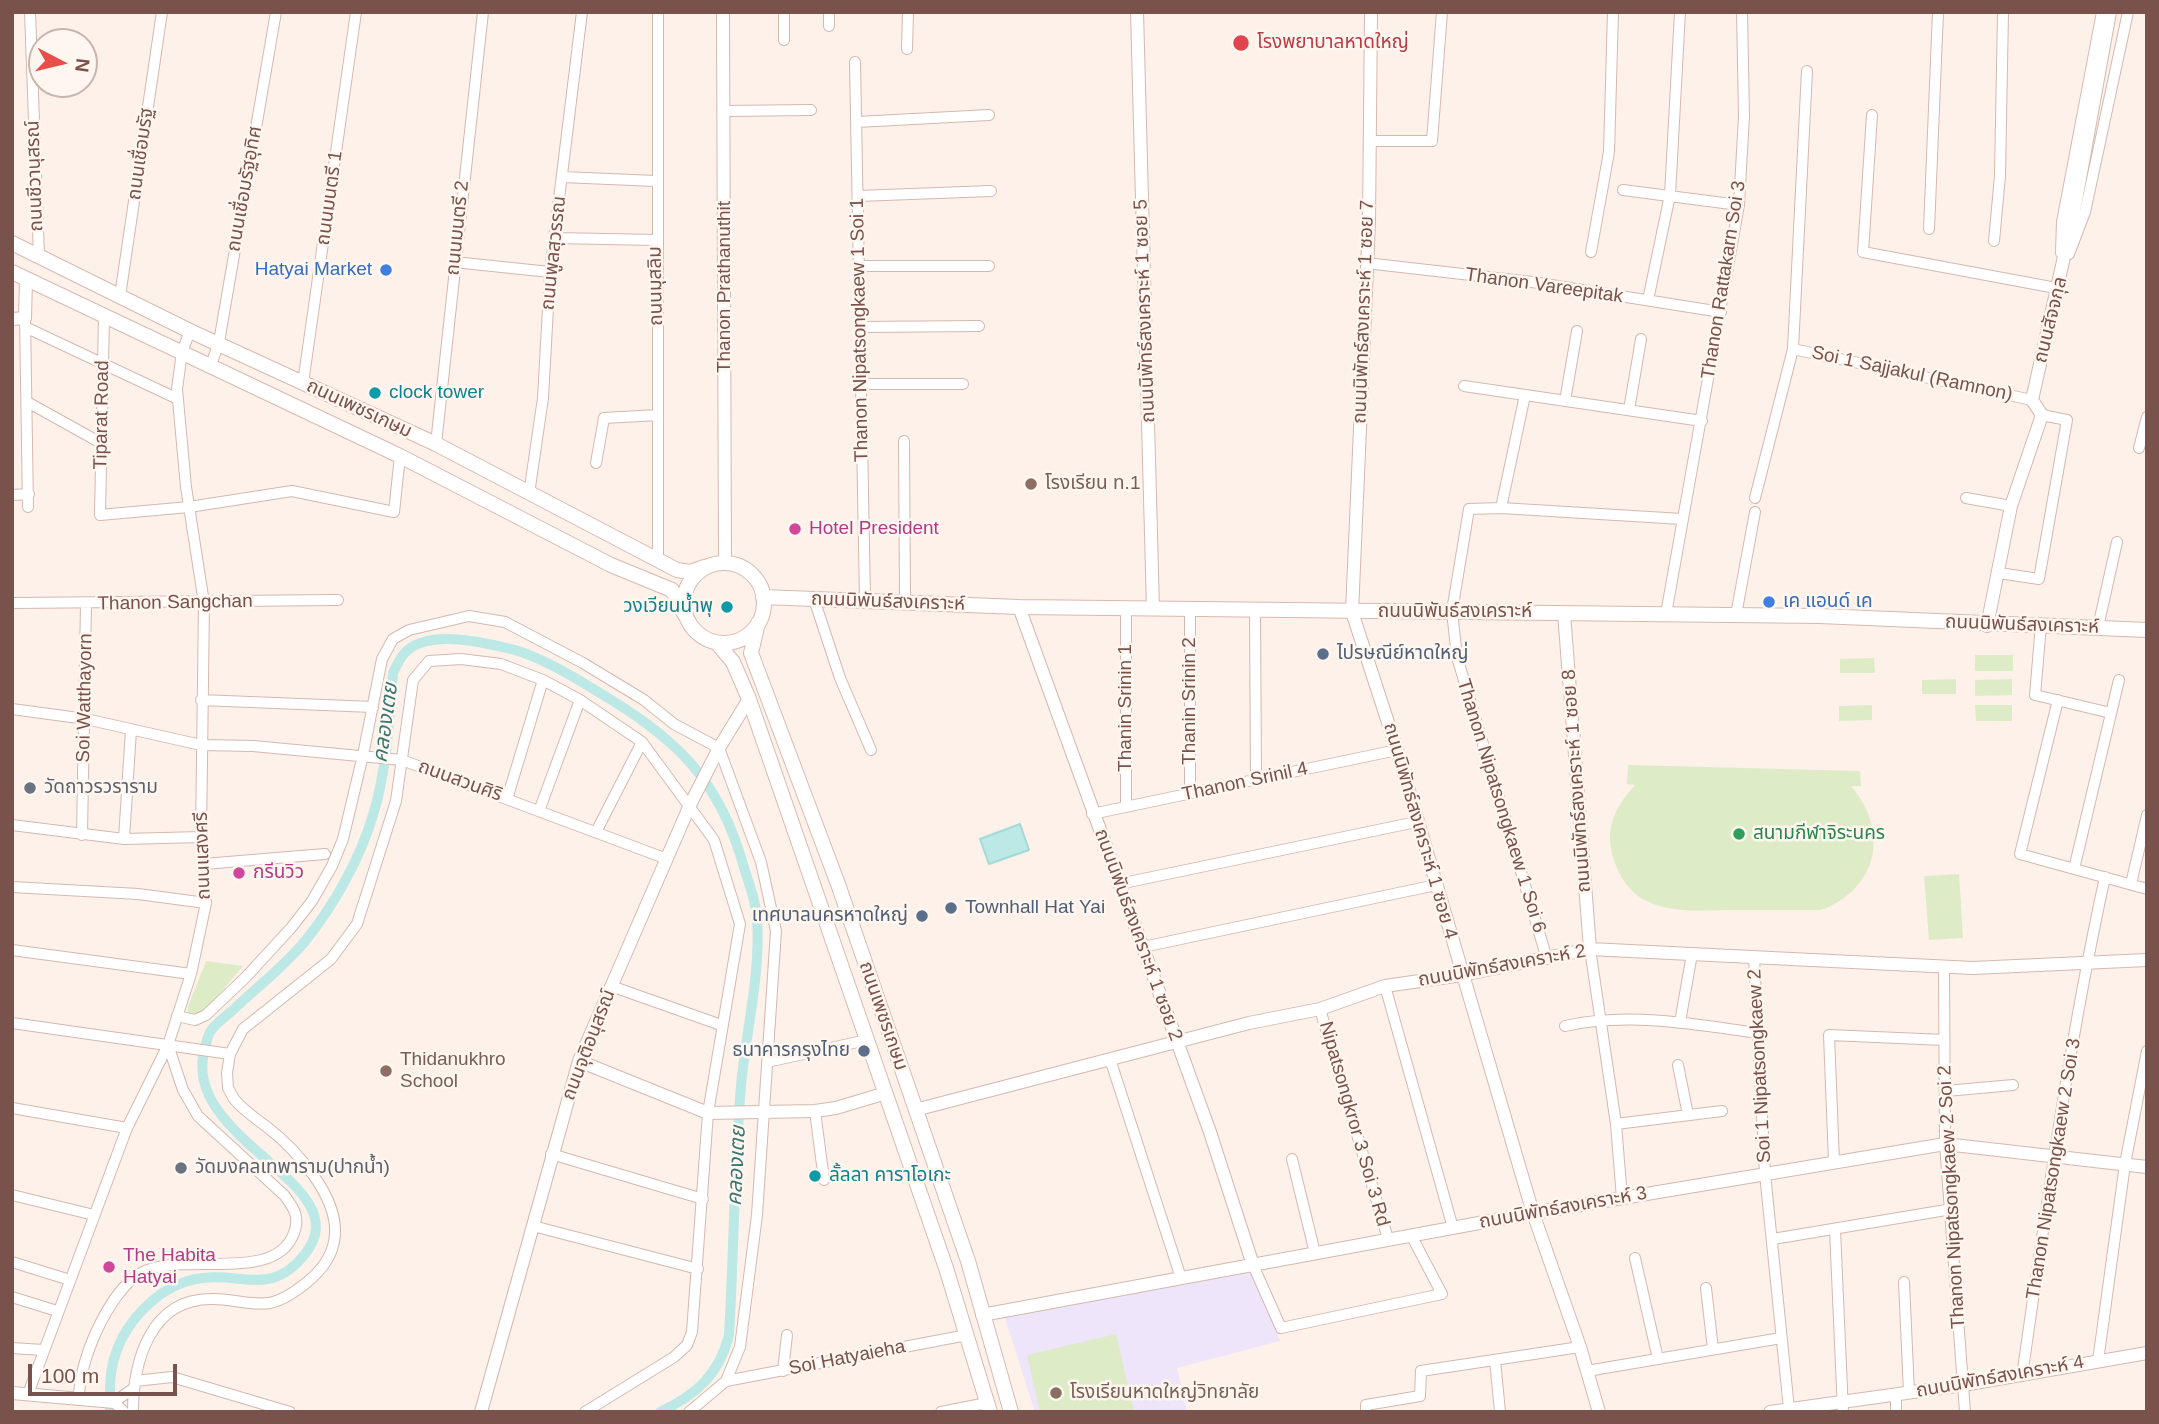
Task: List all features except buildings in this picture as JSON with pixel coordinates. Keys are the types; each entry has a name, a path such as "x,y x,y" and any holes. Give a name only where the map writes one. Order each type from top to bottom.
{"main road":[{"name":"ถนนเพชรเกษม","path":"12,243 190,331 219,342 436,444 658,560 690,572 704,567"},
{"name":"ถนนเพชรเกษม","path":"12,272 400,456 611,565 672,590 685,615"},
{"path":"725,562 737,565 753,575 763,597 758,623 741,640 718,643 697,634 685,615 686,588 693,576 704,567 725,562"},
{"name":"ถนนนิพันธ์สงเคราะห์","path":"763,597 1126,609 1735,615 1987,626 2098,626 2147,630"},
{"name":"ถนนเพชรเกษม","path":"758,623 751,653 838,884 968,1261 1011,1412"},
{"name":"ถนนเพชรเกษม","path":"718,643 733,662 749,699 946,1268 988,1407"},
{"path":"816,892 838,884"},
{"path":"946,1268 968,1261"}],"street":[{"name":"ถนนชีวานุสรณ์","path":"30,12 39,256"},
{"name":"ถนนเชื่อมรัฐ","path":"120,296 162,12"},
{"name":"ถนนเชื่อมรัฐอุทิศ","path":"211,365 219,342 276,12"},
{"name":"ถนนมนตรี 1","path":"303,383 356,12"},
{"name":"ถนนมนตรี 2","path":"436,444 483,12"},
{"name":"ถนนพูลสุวรรณ","path":"529,494 543,398 550,272 582,12"},
{"name":"ถนนมุสลิม","path":"658,12 658,560"},
{"name":"Thanon Prathanuthit","path":"723,12 725,562"},
{"path":"784,12 784,40"},
{"path":"829,12 829,26"},
{"path":"907,49 908,12"},
{"name":"ถนนนิพัทธ์สงเคราะห์ 1 ซอย 5","path":"1138,12 1153,609"},
{"name":"ถนนนิพัทธ์สงเคราะห์ 1 ซอย 7","path":"1352,612 1370,141 1371,12"},
{"path":"1370,141 1432,141 1443,12"},
{"path":"1591,252 1609,152 1613,12"},
{"path":"1648,300 1670,195 1680,12"},
{"name":"Thanon Rattakarn Soi 3","path":"1666,614 1738,205 1744,116 1742,12"},
{"path":"1929,229 1938,12"},
{"path":"1994,241 2000,176 2003,12"},
{"name":"ถนนสัจจกุล","path":"2058,283 2062,222 2102,12"},
{"name":"ถนนสัจจกุล","path":"2032,400 2074,212 2110,12"},
{"name":"ถนนสัจจกุล","path":"2058,283 2085,212 2129,12"},
{"name":"Thanon Nipatsongkaew 1 Soi 1","path":"855,62 865,599"},
{"path":"1755,498 1793,349 1807,71"},
{"path":"723,111 811,110"},
{"path":"857,122 989,115"},
{"path":"1872,115 1863,252 2058,283"},
{"path":"562,177 656,181"},
{"path":"1623,190 1738,205"},
{"path":"858,196 991,191"},
{"path":"554,238 656,240"},
{"path":"454,262 550,272"},
{"name":"Thanon Vareepitak","path":"1366,263 1532,282 1721,312"},
{"path":"860,266 989,266"},
{"path":"26,279 21,321 29,403 28,507"},
{"name":"Tiparat Road","path":"104,315 100,515 189,507"},
{"path":"21,321 178,398"},
{"path":"860,327 979,326"},
{"name":"ถนนเเสงศรี","path":"28,1394 127,1128 168,1045 191,974 206,903 201,837 204,603 189,507 178,398 182,352 190,331"},
{"path":"1565,401 1577,331"},
{"path":"1629,410 1641,339"},
{"name":"Soi 1 Sajjakul (Ramnon)","path":"1793,349 2032,400"},
{"path":"860,384 963,384"},
{"path":"1464,386 1702,421"},
{"path":"1525,395 1501,508 1682,519"},
{"path":"1999,573 2039,579 2067,420 2042,415 2032,400"},
{"path":"29,403 101,443"},
{"path":"596,463 604,418 658,415"},
{"path":"1987,626 2011,506 2042,415"},
{"path":"2139,448 2147,417"},
{"path":"904,441 905,602"},
{"path":"189,507 292,491 394,512 400,456"},
{"path":"12,495 29,494"},
{"path":"1966,498 2011,506"},
{"name":"Thanon Nipatsongkaew 1 Soi 6","path":"1501,508 1469,509 1452,611 1457,657 1547,959"},
{"path":"1735,615 1755,512"},
{"path":"2098,626 2117,542"},
{"path":"814,599 840,678 871,750"},
{"name":"Thanon Sangchan","path":"12,603 338,600"},
{"name":"Soi Watthayorn","path":"82,835 86,603"},
{"name":"ถนนนิพันธ์สงเคราะห์ 1 ซอย 2","path":"1019,607 1092,814 1178,1043 1253,1265"},
{"name":"Thanin Srinin 1","path":"1126,609 1126,807"},
{"name":"Thanin Srinin 2","path":"1190,609 1190,793"},
{"path":"1255,609 1256,780"},
{"name":"ถนนนิพัทธ์สงเคราะห์ 1 ซอย 4","path":"1352,612 1397,750 1533,1213 1580,1347 1599,1412"},
{"name":"ถนนนิพัทธ์สงเคราะห์ 1 ซอย 8","path":"1564,612 1590,949"},
{"path":"177,1016 195,1020 206,1015 245,978 312,901 343,838 364,755 382,659 393,639 409,630 469,616 505,622 583,663 644,700 674,724 719,748 761,862 776,931 765,1113 736,1362 726,1381 689,1412"},
{"path":"2041,625 2035,695 2111,713"},
{"path":"133,1412 135,1384 150,1333 167,1314 205,1299 263,1304 282,1298 320,1272 330,1260 336,1243 332,1214 315,1178 278,1136 234,1099 228,1088 224,1053 243,1029 331,960 357,924 396,801 413,680 429,661 461,659 500,664 543,680 580,700 642,743 714,840 740,924 708,1113 694,1325 687,1345 674,1357 585,1412"},
{"path":"507,799 543,680"},
{"path":"2074,869 2119,680"},
{"name":"ถนนจุติอนุสรณ์","path":"481,1412 579,1061 690,805 719,748 749,699"},
{"path":"201,700 373,707"},
{"path":"539,811 580,700"},
{"path":"2058,700 2020,854 2147,889"},
{"name":"ถนนสวนศิริ","path":"12,709 86,719 201,745 364,755 400,760 667,859"},
{"path":"124,839 131,730"},
{"path":"596,832 642,743"},
{"name":"Thanon Srinil 4","path":"1092,814 1397,750"},
{"path":"2131,884 2147,815"},
{"path":"1119,884 1416,822"},
{"path":"12,825 124,839 201,837"},
{"path":"204,864 325,854"},
{"name":"Thanon Nipatsongkaew 2 Soi 3","path":"2022,1376 2054,1156 2087,962 2105,877"},
{"path":"1143,947 1436,885"},
{"path":"12,887 138,894 206,903"},
{"path":"1590,949 1616,1124 1622,1198"},
{"name":"ถนนนิพัทธ์สงเคราะห์ 2","path":"915,1110 1249,1023 1320,1009 1385,986 1462,975 1590,949 1944,966 2147,960"},
{"path":"12,950 191,974"},
{"path":"1680,1022 1692,954"},
{"name":"Soi 1 Nipatsongkaew 2","path":"1754,957 1765,1174 1789,1409"},
{"name":"Thanon Nipatsongkaew 2 Soi 2","path":"1944,966 1945,1144 1952,1209 1965,1412"},
{"path":"611,986 721,1025"},
{"path":"1385,986 1453,1228"},
{"name":"Nipatsongkror 3 Soi 3 Rd","path":"1320,1009 1388,1239"},
{"path":"1565,1026 1600,1018 1680,1022 1758,1033"},
{"path":"12,1023 224,1053"},
{"path":"1834,1162 1829,1035 1944,1040"},
{"path":"767,1062 867,1040"},
{"path":"89,1403 82,1373 95,1335 119,1297 136,1277 149,1270 204,1262 266,1259 287,1247 298,1223 294,1208 284,1195 191,1107 168,1045"},
{"path":"2098,1360 2124,1164 2147,1051"},
{"path":"1110,1059 1181,1278"},
{"path":"579,1061 708,1113 815,1111 836,1108 886,1093"},
{"path":"1678,1065 1688,1115"},
{"path":"1946,1091 2012,1085"},
{"path":"12,1108 127,1128"},
{"path":"815,1111 824,1180"},
{"path":"1616,1124 1722,1111"},
{"name":"ถนนนิพัทธ์สงเคราะห์ 3","path":"982,1315 1533,1213 1945,1144 2147,1167"},
{"path":"551,1154 703,1199"},
{"path":"1292,1159 1315,1253"},
{"path":"12,1195 94,1215"},
{"path":"1773,1239 1952,1209"},
{"path":"533,1226 698,1269"},
{"path":"1835,1228 1844,1407"},
{"path":"1253,1265 1281,1328 1442,1294 1411,1235"},
{"path":"1635,1258 1658,1359"},
{"path":"12,1262 70,1280"},
{"path":"1896,1412 1902,1393 1904,1282"},
{"path":"1706,1288 1713,1349"},
{"path":"12,1297 57,1311"},
{"path":"783,1371 787,1335"},
{"name":"Soi Hatyaieha","path":"726,1381 967,1335"},
{"path":"1587,1371 1781,1338"},
{"path":"1366,1412 1366,1405 1420,1396 1421,1371 1580,1347"},
{"path":"12,1348 43,1350"},
{"name":"ถนนนิพัทธ์สงเคราะห์ 4","path":"1772,1412 1844,1407 1902,1393 2022,1376 2147,1353"},
{"path":"1495,1360 1500,1412"},
{"path":"12,1394 89,1403 114,1402 135,1384 172,1377 290,1412"},
{"path":"114,1402 124,1412"},
{"path":"941,1412 988,1407"}],"shaded area":[{"path":"1251,1264 1280,1341 1177,1368 1187,1412 1035,1412 1003,1312"}],"green space":[{"path":"1975,655 2013,655 2013,671 1975,671"},
{"path":"1874,658 1875,673 1840,673 1840,659"},
{"path":"1956,679 1956,694 1922,694 1922,680"},
{"path":"2012,679 2012,695 1975,696 1975,680"},
{"path":"1872,705 1872,720 1839,721 1839,706"},
{"path":"1975,705 2012,705 2012,721 1976,721"},
{"path":"1628,765 1860,771 1861,786 1851,786 1871,821 1874,839 1872,857 1866,873 1855,888 1821,910 1695,911 1659,906 1630,889 1620,874 1612,853 1610,834 1614,816 1635,785 1627,784"},
{"path":"1959,874 1963,938 1929,940 1924,876"},
{"path":"206,961 243,966 206,1010 196,1017 188,1014 188,1007"},
{"path":"1116,1334 1134,1411 1040,1412 1027,1355"}],"water":[{"path":"1020,824 1029,850 989,864 980,839"}],"waterway":[{"name":"คลองเตย","path":"110,1412 111,1378 119,1344 147,1305 173,1287 188,1281 218,1277 257,1280 281,1275 305,1254 316,1229 310,1206 292,1183 241,1137 219,1112 205,1084 204,1052 212,1029 298,950 336,897 368,832 378,798 387,745 393,673 403,655 413,646 440,639 473,641 515,650 536,658 556,667 649,725 691,764 708,786 735,838 752,894 757,918 757,960 739,1117 729,1335 719,1362 704,1382 685,1398 660,1412"}],"place":[{"name":"โรงพยาบาลหาดใหญ่","path":"1241,43"},
{"name":"Hatyai Market","path":"386,270"},
{"name":"clock tower","path":"375,393"},
{"name":"โรงเรียน ท.1","path":"1031,484"},
{"name":"Hotel President","path":"795,529"},
{"name":"เค แอนด์ เค","path":"1769,602"},
{"name":"วงเวียนน้ำพุ","path":"727,607"},
{"name":"ไปรษณีย์หาดใหญ่","path":"1323,654"},
{"name":"วัดถาวรวราราม","path":"30,788"},
{"name":"สนามกีฬาจิระนคร","path":"1739,834"},
{"name":"กรีนวิว","path":"239,873"},
{"name":"Townhall Hat Yai","path":"951,908"},
{"name":"เทศบาลนครหาดใหญ่","path":"922,916"},
{"name":"ธนาคารกรุงไทย","path":"864,1051"},
{"name":"Thidanukhro School","path":"386,1071"},
{"name":"วัดมงคลเทพาราม(ปากน้ำ)","path":"181,1168"},
{"name":"ลั้ลลา คาราโอเกะ","path":"815,1176"},
{"name":"The Habita Hatyai","path":"109,1267"},
{"name":"โรงเรียนหาดใหญ่วิทยาลัย","path":"1056,1393"}]}
